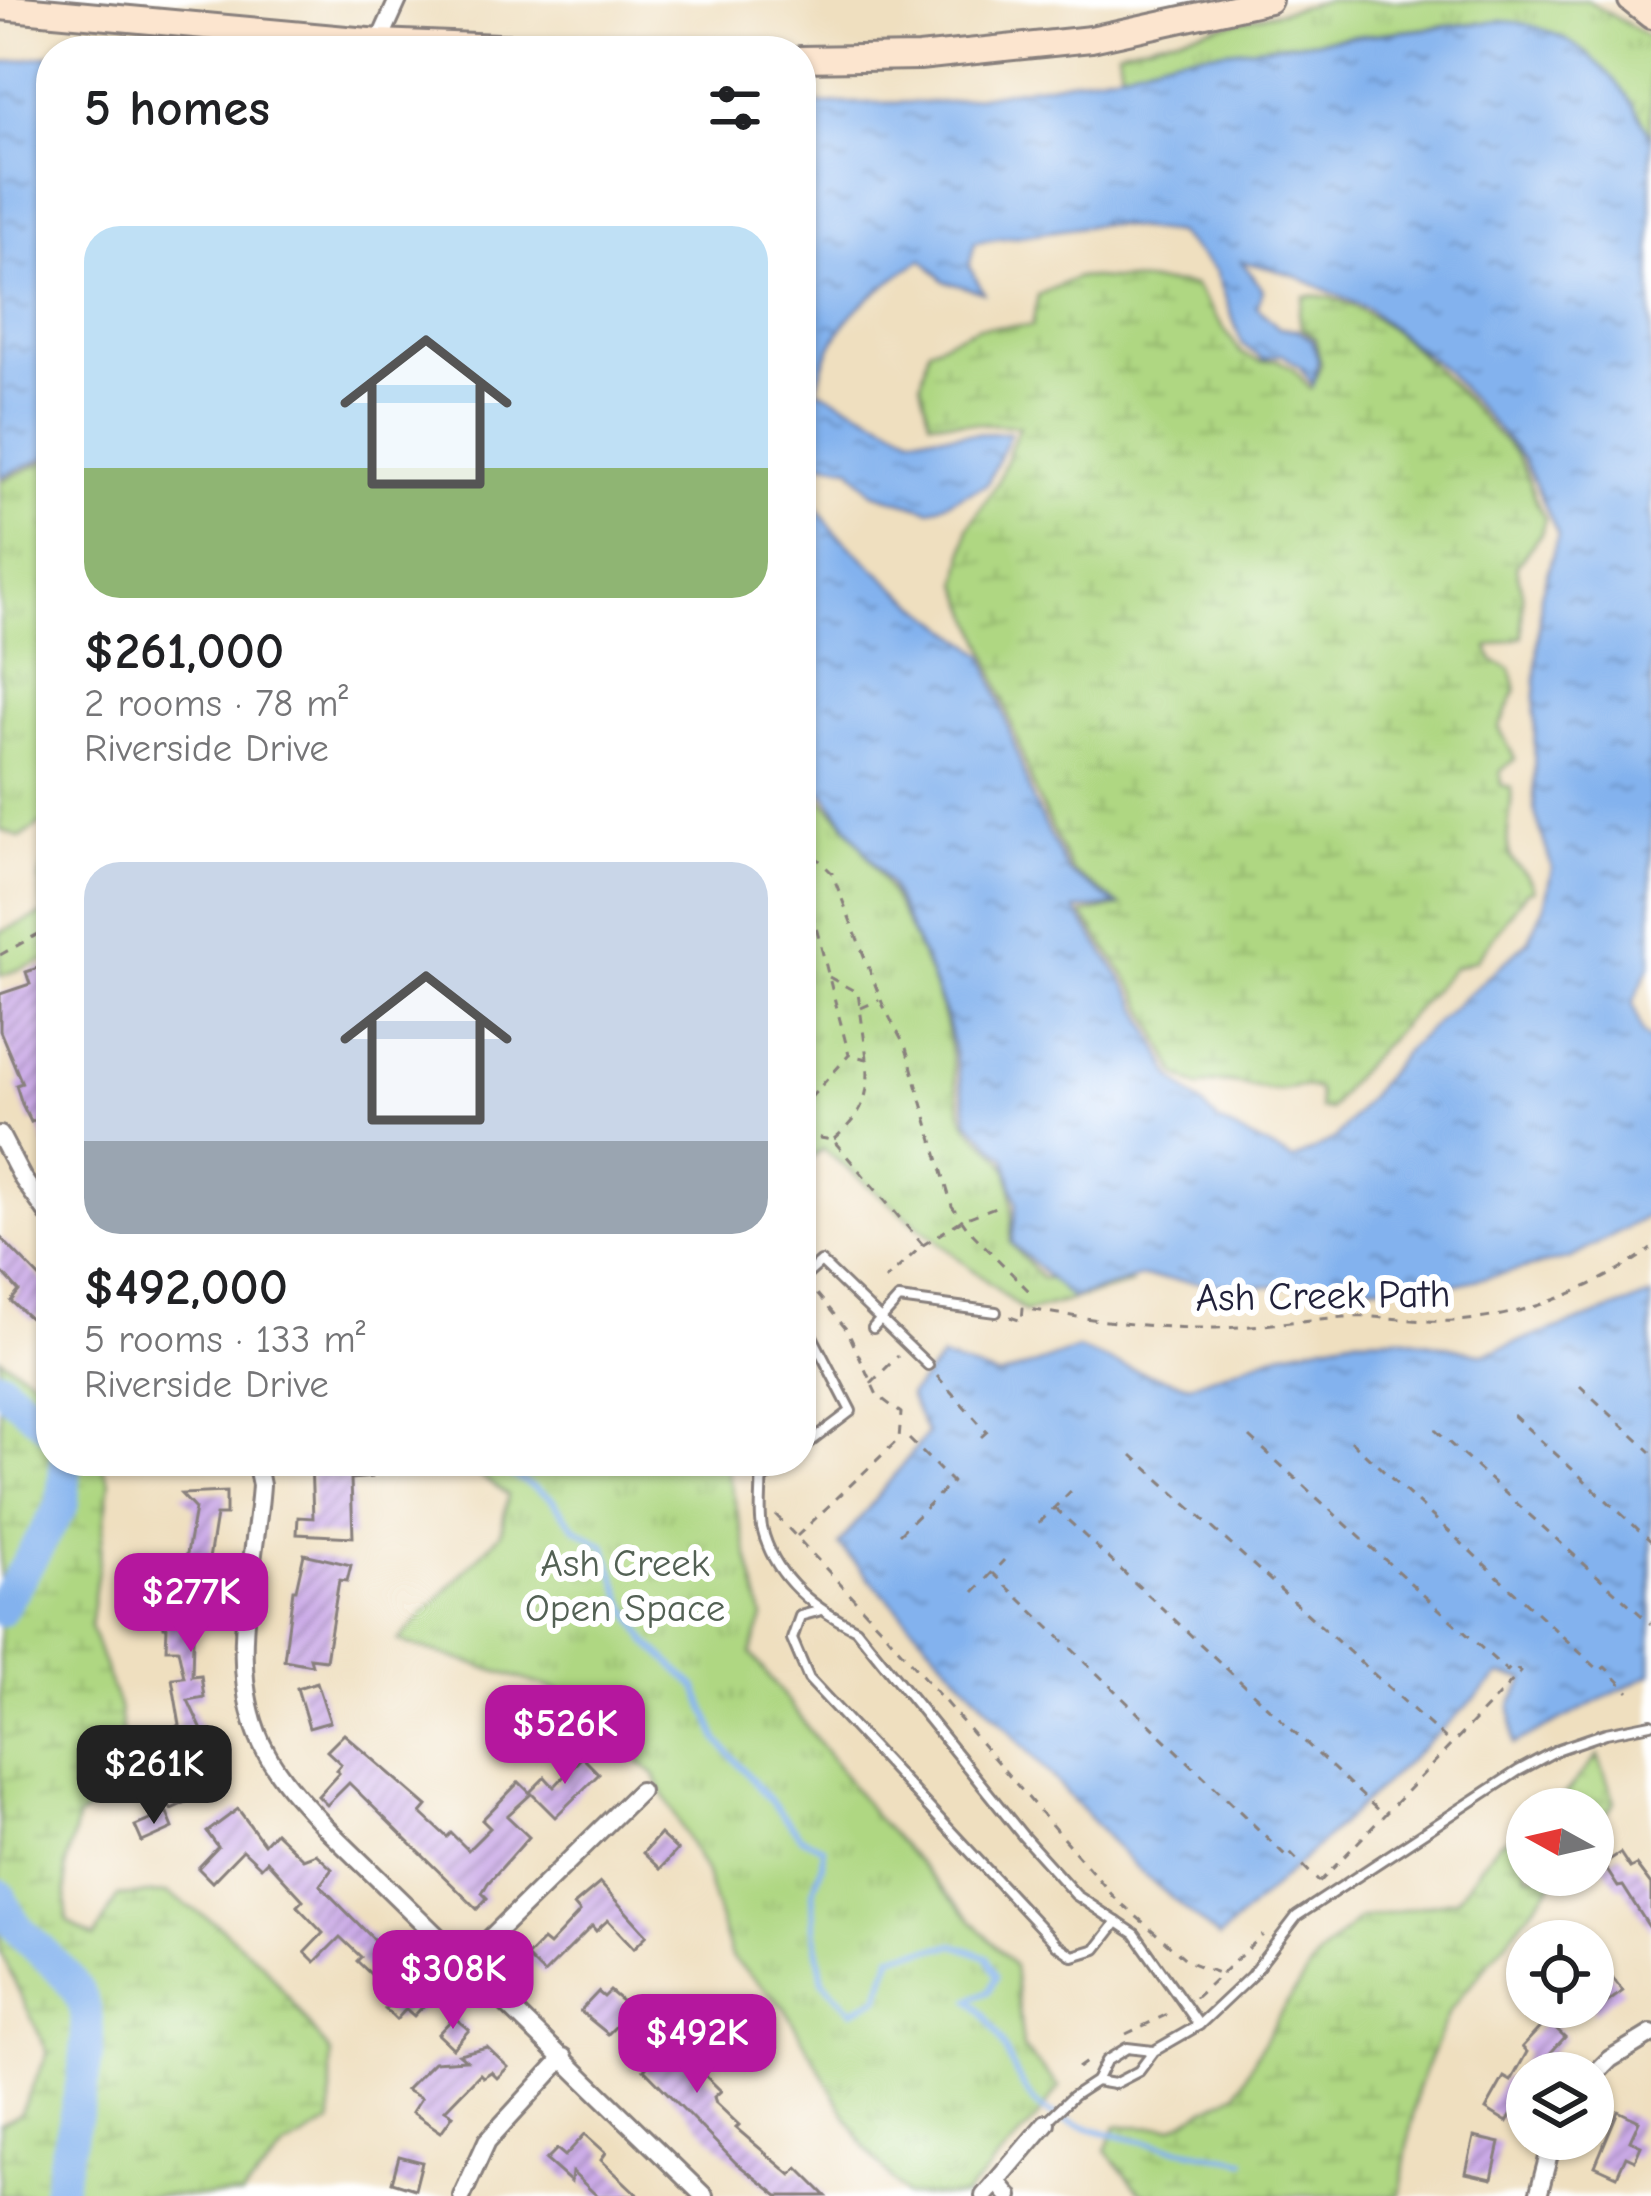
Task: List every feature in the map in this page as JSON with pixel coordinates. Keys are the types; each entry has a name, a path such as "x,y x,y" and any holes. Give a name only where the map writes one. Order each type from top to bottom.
{"street":[{"path":"383,36 398,0"},
{"path":"816,59 919,57 1090,39 1269,0"},
{"path":"1631,0 1651,16"},
{"path":"0,8 45,4 327,36"},
{"path":"0,1135 36,1198"},
{"path":"259,1476 243,1658 245,1692 257,1735 276,1768 326,1828 704,2196"},
{"path":"465,1963 640,1791"},
{"path":"1614,2057 1651,2034"},
{"path":"462,2196 487,2141 564,2057"},
{"path":"984,2196 1003,2189 1048,2120"},
{"path":"1538,2196 1547,2160"}],"lane":[{"path":"816,1266 821,1262 928,1365"},
{"path":"873,1328 899,1299 996,1312"},
{"path":"816,1344 851,1411 816,1438"},
{"path":"762,1476 762,1526 780,1568 818,1611 856,1630 1076,1895 1135,1934 1199,2025"},
{"path":"763,1479 767,1476"},
{"path":"818,1611 800,1616 792,1639 809,1679 1057,1946 1073,1956 1096,1949 1117,1922"},
{"path":"1096,2081 1114,2084 1139,2072 1154,2051 1199,2025 1251,1976 1297,1916 1518,1771 1590,1738 1651,1724"},
{"path":"1048,2120 1096,2081 1106,2061 1127,2048 1154,2051"}],"path":[{"path":"816,857 832,873 881,999 906,1048 952,1206 1029,1291"},
{"path":"816,927 849,1054"},
{"path":"0,955 36,935"},
{"path":"829,976 858,993 870,1086 855,1121 832,1140"},
{"path":"861,1008 881,999"},
{"path":"849,1054 867,1059"},
{"path":"816,1091 849,1054"},
{"path":"816,1137 832,1140 923,1245"},
{"path":"885,1280 923,1245 962,1220 994,1207"},
{"name":"Ash Creek Path","path":"996,1312 1022,1322 1023,1308 1108,1323 1215,1328 1346,1317 1403,1316 1450,1322 1581,1290 1651,1249"},
{"path":"870,1384 899,1354"},
{"path":"928,1365 990,1430 981,1437"},
{"path":"1580,1386 1651,1452"},
{"path":"1513,1415 1651,1541"},
{"path":"1435,1430 1651,1624"},
{"path":"899,1534 952,1482 901,1431"},
{"path":"993,1573 1319,1883 1521,1672 1512,1666 1507,1671 1250,1437"},
{"path":"1351,1441 1600,1671 1605,1667 1629,1692"},
{"path":"1132,1455 1453,1745"},
{"path":"1040,1523 1071,1491"},
{"path":"763,1500 882,1629 1114,1897 1189,1962 1225,1975"},
{"path":"1055,1508 1384,1815"},
{"path":"974,1592 1004,1560"},
{"path":"1112,2042 1185,2006 1225,1975 1272,1925"},
{"path":"1078,2068 1091,2058"}],"green space":[{"path":"1329,0 1587,0 1651,39 1651,139 1641,116 1587,53 1560,36 1480,22 1174,56 1121,71 1118,50"},
{"path":"1078,277 1194,285 1241,353 1260,362 1278,360 1311,389 1321,364 1315,338 1301,328 1304,296 1328,297 1354,307 1405,341 1508,446 1523,466 1545,518 1541,533 1516,566 1522,593 1522,637 1488,647 1493,661 1511,669 1516,691 1499,727 1515,759 1500,771 1501,785 1511,787 1511,858 1534,890 1526,892 1476,960 1454,967 1346,1086 1330,1110 1320,1109 1318,1090 1311,1088 1269,1090 1225,1082 1199,1087 1177,1075 1138,994 1082,914 1121,906 1071,870 1036,795 959,583 968,528 998,482 1019,426 930,420 921,384 929,348 978,327 1032,326 1038,295"},
{"path":"36,465 36,827 20,838 0,829 0,481"},
{"path":"816,794 868,857 924,962 945,1023 962,1113 1008,1174 1010,1243 1041,1278 1133,1284 1025,1312 823,1149 816,1155"},
{"path":"36,917 36,963 0,976 0,932"},
{"path":"0,1358 36,1381 36,1476 107,1476 110,1483 90,1626 119,1707 128,1781 78,1818 65,1867 67,1921 94,1938 118,1896 167,1893 217,1924 263,1964 331,2054 331,2123 285,2149 241,2196 0,2196 0,2124 20,2114 48,2053 0,1951"},
{"name":"Ash Creek Open Space","path":"481,1476 729,1476 763,1618 751,1653 874,1815 1014,1966 1023,2048 1060,2087 1034,2122 964,2196 906,2196 863,2145 785,2008 731,1957 705,1871 654,1775 558,1690 398,1641 501,1533 508,1495"},
{"path":"1598,1756 1610,1788 1570,1788"},
{"path":"1506,1839 1506,1896 1542,1896 1523,1920 1506,1920 1506,1941 1449,2012 1417,2090 1400,2196 1152,2196 1140,2191 1106,2151 1116,2126 1172,2127 1237,2092 1276,2019 1318,1957 1359,1919 1457,1899 1498,1843"}],"water":[{"path":"1501,21 1526,24 1572,43 1592,58 1627,96 1651,139 1651,963 1633,1003 1642,1033 1651,1042 1651,1214 1571,1258 1457,1284 1248,1286 1141,1277 1071,1298 1012,1243 1017,1203 1006,1158 969,1121 947,1019 926,963 890,885 816,788 816,506 834,531 896,588 984,655 1033,801 1068,872 1117,905 1075,910 1134,997 1172,1077 1219,1122 1293,1160 1335,1139 1406,1050 1529,940 1544,907 1552,868 1534,809 1535,696 1541,595 1558,535 1524,459 1443,368 1368,309 1291,274 1242,261 1263,290 1257,307 1279,328 1297,330 1312,340 1318,360 1313,385 1282,354 1263,359 1242,344 1216,271 1176,233 1102,224 975,242 969,266 984,293 944,281 922,259 854,312 832,345 817,389 912,435 1010,433 987,484 930,510 873,493 850,467 820,462 816,470 816,104 947,102 1121,71 1174,56"},
{"path":"36,57 36,461 0,477 0,63"},
{"path":"1651,1296 1651,1674 1514,1744 1511,1705 1525,1679 1500,1675 1219,1938 1134,1866 839,1545 927,1434 909,1395 942,1358 999,1377 1078,1349 1189,1385 1281,1352 1352,1338 1401,1337 1484,1354"}],"building":[{"path":"36,969 36,1120 31,1122 16,1085 22,1083 0,1031 0,994 30,984 26,972"},
{"path":"0,1237 36,1274 33,1321 11,1301 19,1291 0,1270"},
{"path":"312,1476 372,1476 351,1479 353,1537 297,1534 298,1517 313,1518"},
{"path":"226,1492 226,1515 216,1515 202,1603 194,1602 192,1676 201,1675 204,1697 188,1700 223,1776 218,1778 222,1786 171,1809 159,1783 189,1770 171,1729 180,1725 172,1678 184,1677 178,1649 166,1649 167,1627 157,1589 174,1592 174,1586 181,1587 195,1509 181,1494"},
{"path":"304,1554 351,1565 347,1581 339,1580 326,1660 310,1658 312,1665 284,1660 293,1590"},
{"path":"317,1682 330,1722 309,1728 297,1688"},
{"path":"344,1734 427,1806 421,1813 468,1850 490,1828 482,1820 519,1782 531,1794 507,1816 529,1837 488,1883 482,1893 487,1898 477,1909 349,1783 327,1805 318,1796 339,1773 341,1764 327,1751"},
{"path":"582,1757 599,1774 555,1817 530,1792 545,1777 554,1787"},
{"path":"238,1809 264,1844 275,1832 303,1859 316,1854 332,1869 320,1885 411,1977 418,1987 414,1990 427,2002 414,2016 406,2009 396,2020 385,2009 396,1998 357,1961 361,1957 340,1937 315,1962 305,1952 323,1933 297,1906 303,1900 267,1861 261,1867 243,1850 212,1882 198,1868 218,1847 207,1832"},
{"path":"167,1813 173,1828 142,1842 135,1826"},
{"path":"660,1834 677,1850 660,1869 643,1853"},
{"path":"1620,1853 1630,1868 1636,1865 1651,1885 1651,1930 1623,1886 1614,1881 1614,1857"},
{"path":"600,1883 647,1935 634,1948 608,1920 596,1931 592,1926 544,1974 527,1957 543,1940 549,1945 580,1912 574,1905"},
{"path":"610,1991 721,2091 714,2097 716,2103 739,2125 736,2128 791,2175 798,2168 826,2196 778,2196 736,2163 644,2069 654,2059 618,2024 608,2034 580,2011 598,1992 604,1997"},
{"path":"454,2017 469,2030 453,2048 438,2034"},
{"path":"1540,2028 1555,2028 1565,2037 1551,2052 1527,2052 1522,2047"},
{"path":"487,2047 508,2067 497,2078 491,2072 480,2074 445,2110 453,2115 441,2132 412,2112 421,2098 406,2090 434,2062 466,2060 459,2054"},
{"path":"1506,2078 1506,2121 1486,2109"},
{"path":"1618,2111 1639,2121 1630,2141 1641,2146 1635,2160 1626,2156 1617,2176 1595,2166 1598,2160 1614,2160"},
{"path":"585,2134 606,2153 601,2160 639,2196 597,2196 572,2172 571,2182 546,2160 557,2149 565,2156"},
{"path":"1474,2137 1500,2143 1492,2179 1466,2173"},
{"path":"399,2156 422,2162 415,2189 392,2182"}],"waterway":[{"path":"0,1385 36,1415"},
{"path":"0,1610 62,1505 65,1476"},
{"path":"514,1476 550,1497 575,1528 605,1546 623,1600 647,1642 697,1688 718,1740 801,1837 823,1848 813,1891 823,1981 852,2011 879,1997 892,1955 955,1945 987,1957 996,1977 989,1991 970,2000 991,2025 1033,2101 1048,2112 1100,2131 1245,2161"},
{"path":"0,1896 14,1923 65,1975 84,2007 86,2060 58,2196"}]}
